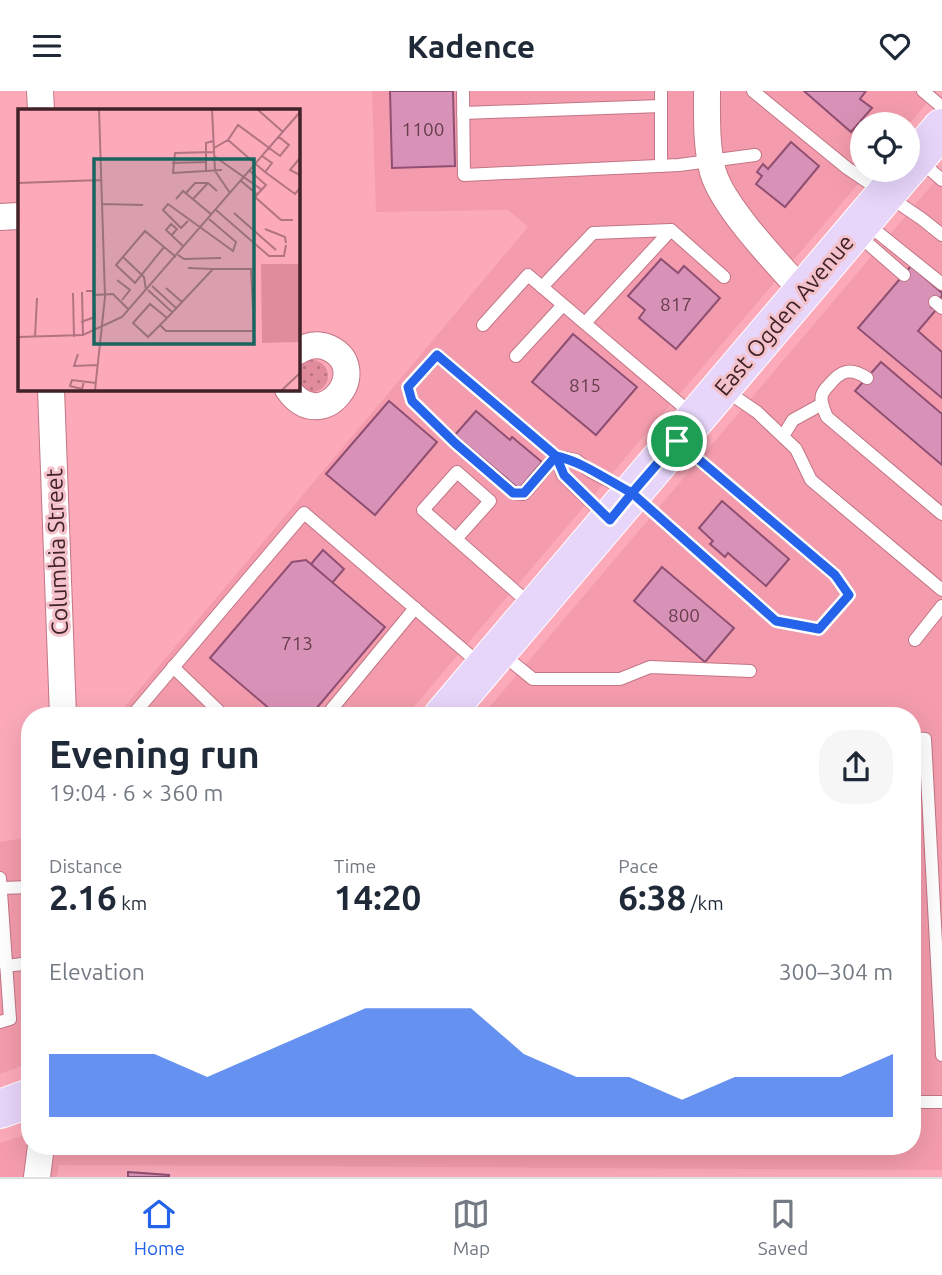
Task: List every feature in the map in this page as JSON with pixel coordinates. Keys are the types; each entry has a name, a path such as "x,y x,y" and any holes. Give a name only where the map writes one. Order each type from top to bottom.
{"main road":[{"name":"East Ogden Avenue","path":"451,707 803,292 897,189 942,128"},
{"path":"0,1109 21,1101"}],"street":[{"path":"40,91 41,109"},
{"path":"707,91 714,175 726,198 763,247 803,292"},
{"path":"0,216 18,216"},
{"path":"289,390 294,397 312,406 331,402 344,387 345,367 334,351 315,345 299,351"},
{"name":"Columbia Street","path":"51,390 63,707"},
{"path":"37,1177 40,1155"}],"lane":[{"path":"463,91 464,175 711,163 755,155"},
{"path":"661,91 661,166"},
{"path":"753,91 847,168 897,189 942,235"},
{"path":"923,91 942,107"},
{"path":"463,113 661,106"},
{"path":"897,189 904,275"},
{"path":"897,189 942,284"},
{"path":"585,323 671,230"},
{"path":"542,287 593,233 671,230 724,277"},
{"path":"483,325 528,275 585,323 687,430 835,575 849,595 819,629 776,621 621,507 564,475 556,456 437,355 408,387 412,401 513,493 524,493 556,456"},
{"path":"516,356 563,305"},
{"path":"867,378 855,370 846,370 837,375 823,394 822,404 827,417 942,514"},
{"path":"722,388 757,412 796,449 811,480 942,590"},
{"path":"783,436 793,420 822,404"},
{"path":"556,456 576,460 590,471 621,507"},
{"path":"456,540 490,501 457,472 423,510 456,540 534,608"},
{"path":"139,707 304,513 415,608 491,659 533,680 620,680 650,667 750,671"},
{"path":"915,640 942,606"},
{"path":"333,707 415,608"},
{"path":"173,667 215,707"},
{"path":"921,739 925,739 942,1055"},
{"path":"0,1022 10,1019 5,1010 1,887 21,887"},
{"path":"3,959 21,962"},
{"path":"921,1102 942,1102"}],"shaded area":[{"path":"372,91 937,91 919,112 850,112 850,182 860,182 414,707 125,707 528,227 508,210 376,212"},
{"path":"942,173 942,1170 59,1165 57,1177 0,1177 0,1143 21,1136 21,1155 921,1155 921,707 490,707"},
{"path":"306,362 318,362 326,370 326,382 318,390 312,392 299,384 299,368"},
{"path":"21,838 21,1066 0,1074 0,842"}],"building":[{"path":"390,91 453,91 455,166 392,168"},
{"path":"804,91 866,91 860,99 872,108 868,112 850,112 850,131"},
{"path":"791,142 819,166 785,207 756,184 762,176 757,172 763,164 768,169"},
{"path":"661,259 678,273 684,266 720,298 676,349 639,318 645,310 628,296"},
{"path":"911,266 942,293 931,307 936,310 918,331 942,352 942,398 858,328"},
{"path":"573,334 637,387 596,435 532,382"},
{"path":"881,362 942,414 942,465 855,391"},
{"path":"389,401 437,442 375,515 326,474"},
{"path":"476,411 510,440 512,437 542,462 519,489 455,435"},
{"path":"722,501 789,559 766,586 728,553 725,557 710,544 713,541 699,528"},
{"path":"323,550 344,569 332,583 311,564"},
{"path":"306,560 385,627 318,707 267,707 210,658 292,562"},
{"path":"662,567 734,628 705,662 634,601"},
{"path":"128,1172 169,1175 169,1177 128,1177"}],"route":[{"path":"677,441 632,493 590,471 576,460 556,456 437,355 408,387 412,401 513,493 524,493 556,456 564,475 610,520 632,493 776,621 819,629 849,595 835,575 677,441"}]}
